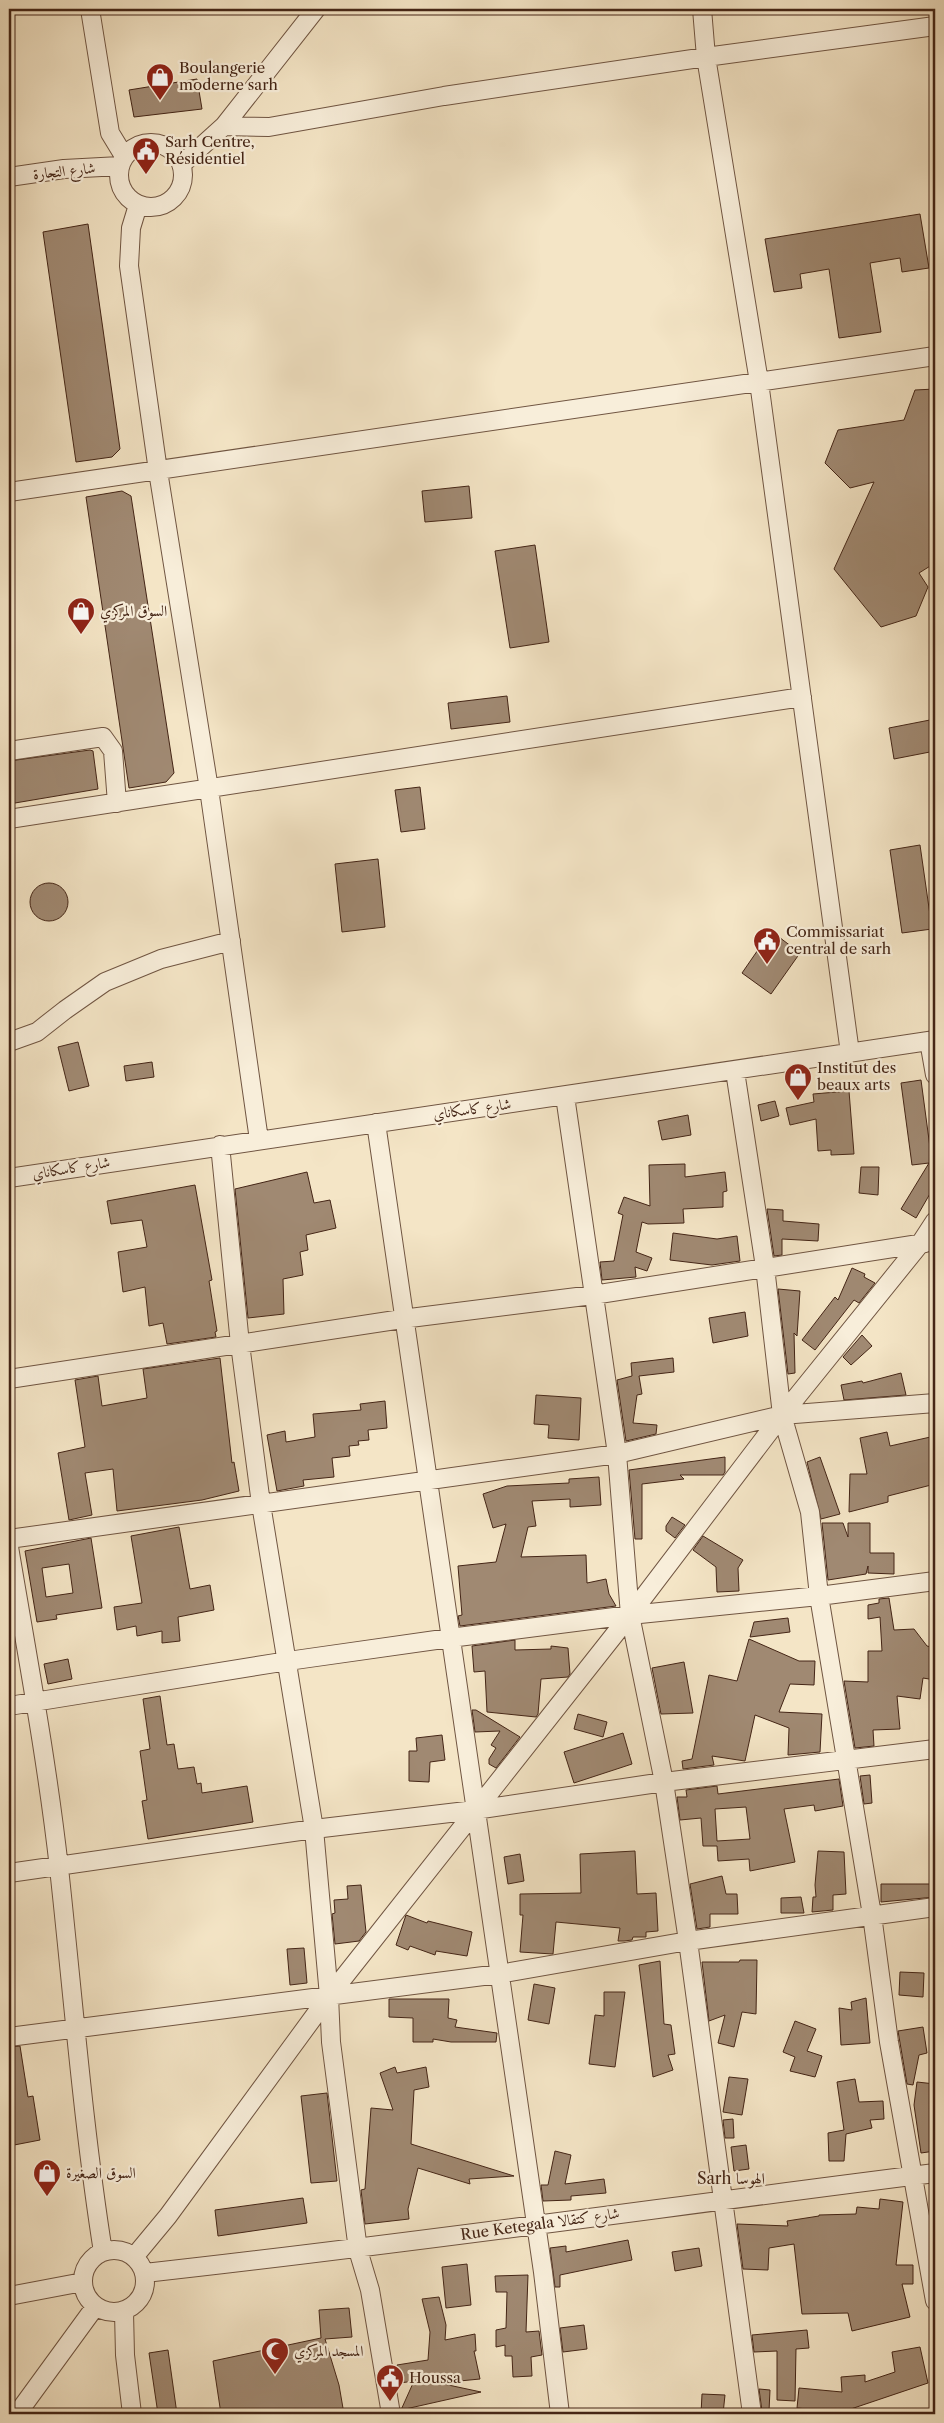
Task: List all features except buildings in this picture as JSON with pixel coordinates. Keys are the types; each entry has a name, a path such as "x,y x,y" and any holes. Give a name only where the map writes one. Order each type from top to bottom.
{"street":[{"path":"90,9 110,133 122,161"},
{"path":"182,164 224,126 316,9"},
{"path":"702,9 706,57 759,382 850,1052"},
{"path":"224,126 269,127 444,96 706,57 935,26"},
{"path":"143,143 159,143 173,150 182,164 181,186 176,196 158,207 138,205 129,199 122,190 119,179 122,161 132,148 143,143"},
{"name":"شارع التجارة","path":"9,177 122,161"},
{"path":"138,205 131,228 129,266 158,471 209,789 259,1140"},
{"path":"9,492 935,356"},
{"path":"9,819 802,697"},
{"path":"9,751 103,737 113,751 117,803"},
{"path":"9,1042 37,1032 105,982 161,959 231,941"},
{"path":"932,1040 935,1075"},
{"name":"شارع كاسكاناي","path":"9,1178 220,1145 735,1071 932,1040"},
{"path":"735,1071 765,1268 782,1415 810,1512 819,1596 872,1915 889,2042 935,2301"},
{"path":"565,1096 617,1454 630,1615 664,1782 688,1942 752,2414"},
{"path":"376,1123 402,1319 428,1481 534,2224 543,2272 560,2414"},
{"path":"220,1145 240,1344 261,1504 314,1829 330,1996 331,2042 358,2250 370,2290 391,2414"},
{"path":"134,2257 168,2216 330,1996 630,1615 782,1415 928,1242 935,1220"},
{"path":"9,1379 402,1319 593,1295 928,1242"},
{"path":"9,1539 617,1454 782,1415 935,1403"},
{"path":"9,1547 35,1703 59,1867 74,2029 96,2212 103,2252"},
{"path":"9,1706 288,1661 450,1638 630,1615 819,1596 935,1581"},
{"path":"9,1873 314,1829 475,1810 664,1782 935,1749"},
{"path":"9,2037 499,1974 688,1942 935,1907"},
{"name":"Rue Ketegala شارع كتقالا","path":"145,2274 358,2250 534,2224 935,2173"},
{"path":"123,2251 134,2257 145,2274 146,2281 142,2297 135,2305 124,2312 113,2313 95,2307 85,2293 83,2282 89,2263 103,2252 123,2251"},
{"path":"9,2296 83,2282"},
{"path":"17,2414 95,2307"},
{"path":"124,2312 125,2356 132,2414"}],"place":[{"name":"Boulangerie moderne sarh","path":"160,101"},
{"name":"Sarh Centre, Résidentiel","path":"146,175"},
{"name":"السوق المركزي","path":"81,635"},
{"name":"Commissariat central de sarh","path":"767,965"},
{"name":"Institut des beaux arts","path":"798,1101"},
{"name":"السوق الصغيرة","path":"47,2197"},
{"name":"المسجد المركزي","path":"275,2375"},
{"name":"Houssa","path":"390,2402"}],"district":[{"name":"Sarh الهوسا","path":"731,2178"}]}
